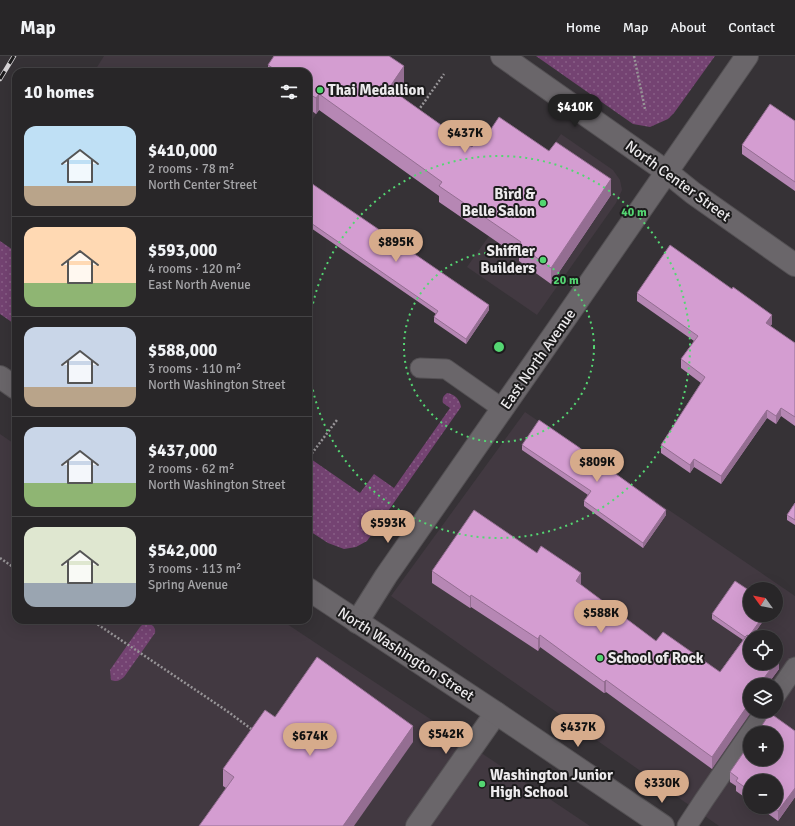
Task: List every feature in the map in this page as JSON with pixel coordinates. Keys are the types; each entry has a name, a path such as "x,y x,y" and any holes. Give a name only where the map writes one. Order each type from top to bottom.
{"street":[{"name":"North Center Street","path":"502,56 667,172 693,193 795,265"},
{"name":"East North Avenue","path":"356,622 386,576 747,56"},
{"path":"0,377 12,385"},
{"name":"North Washington Street","path":"312,592 664,826"},
{"path":"417,826 496,713"}],"lane":[{"path":"420,368 446,369 503,409"},
{"path":"783,685 795,667"},
{"path":"687,826 760,718"}],"path":[{"path":"634,56 645,109"},
{"path":"416,113 444,74"},
{"path":"312,453 337,420"},
{"path":"0,558 12,566"},
{"path":"98,624 255,731"}],"shaded area":[{"path":"104,56 357,56 312,120 312,68 96,68"},
{"path":"536,56 715,56 674,113 668,119 650,127 633,124"},
{"path":"561,134 613,170 620,180 622,190 616,203 537,315 467,267"},
{"path":"0,241 12,249 12,322 0,314"},
{"path":"447,393 457,398 461,407 367,541 356,547 344,549 328,543 312,533 312,460 360,493 374,474 394,488 450,408 443,403 443,397"},
{"path":"525,412 774,582 743,582 743,622 783,622 783,588 795,596 795,826 719,826 391,596"},
{"path":"0,434 12,442 12,624 287,624 590,826 0,826"},
{"path":"143,624 150,624 154,627 155,633 124,677 118,681 111,680 110,670"}],"building":[{"path":"274,56 389,56 404,66 389,88 472,147 482,132 487,135 499,117 549,151 556,142 611,179 551,268 519,245 521,242 439,186 442,182 319,94 316,98 312,96 312,68 273,68 268,65"},
{"path":"770,104 795,121 795,182 742,145"},
{"path":"312,184 489,305 466,339 434,317 438,311 312,224"},
{"path":"670,245 772,315 766,323 795,343 795,417 781,408 776,416 767,410 721,476 694,459 690,465 661,445 705,377 681,359 698,336 637,293"},
{"path":"539,420 666,510 643,543 584,501 591,491 522,445"},
{"path":"795,503 795,520 787,515"},
{"path":"474,510 537,553 541,546 581,573 576,581 656,641 663,632 720,672 743,640 743,670 770,670 764,678 743,678 743,712 712,757 606,680 604,682 540,635 538,639 471,595 470,597 432,571"},
{"path":"735,581 743,586 743,622 759,622 753,630 743,630 743,636 712,614"},
{"path":"317,657 413,726 343,826 199,826 234,777 223,769 265,710 275,717"},
{"path":"767,718 777,718 795,731 795,788 783,804 783,774 743,774 743,786 736,781 738,778 730,772 743,753 743,766 783,766 783,726 762,726"}],"railway":[{"path":"0,79 14,56"}],"place":[{"name":"Thai Medallion","path":"320,90"},
{"name":"Bird & Belle Salon","path":"543,203"},
{"name":"Shiffler Builders","path":"543,260"},
{"name":"School of Rock","path":"600,658"},
{"name":"Washington Junior High School","path":"482,784"}]}
